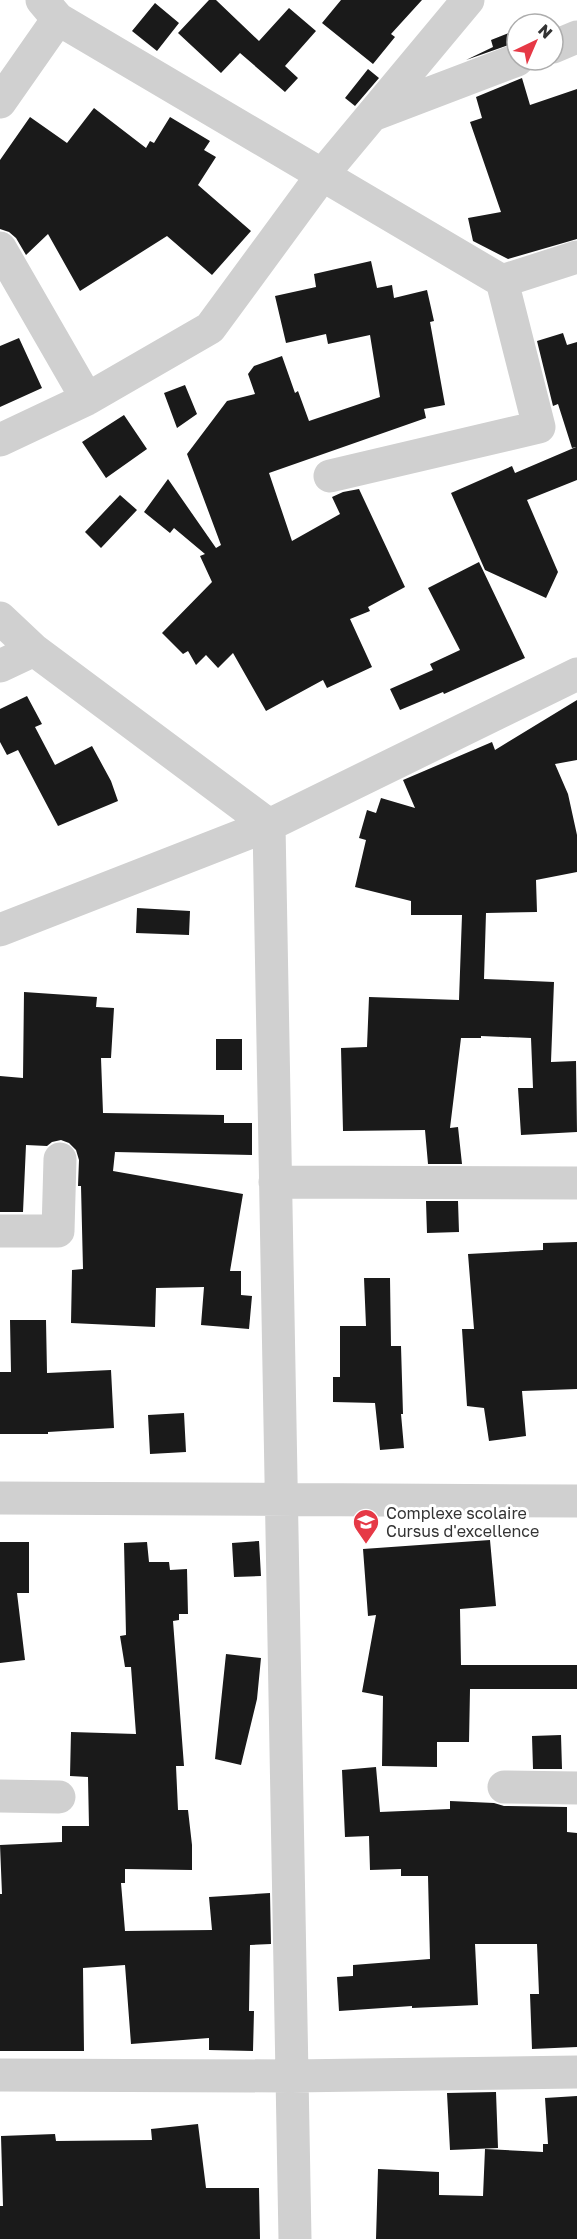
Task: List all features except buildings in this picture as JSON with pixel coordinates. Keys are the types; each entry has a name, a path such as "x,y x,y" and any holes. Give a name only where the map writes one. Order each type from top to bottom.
{"street":[{"path":"0,440 87,399 210,328 323,174 460,3"},
{"path":"0,102 50,10 502,281 539,427 330,476"},
{"path":"373,114 505,64"},
{"path":"0,248 87,399"},
{"path":"502,281 577,257"},
{"path":"0,618 34,650 269,825"},
{"path":"0,666 34,650"},
{"path":"0,930 269,825 577,674"},
{"path":"269,825 295,2239"},
{"path":"0,1231 58,1231 60,1160"},
{"path":"275,1182 577,1184"},
{"path":"0,1498 577,1501"},
{"path":"504,1787 577,1788"},
{"path":"0,1796 59,1797"},
{"path":"0,2075 291,2076 577,2072"}],"place":[{"name":"Complexe scolaire Cursus d'excellence","path":"366,1545"}]}
